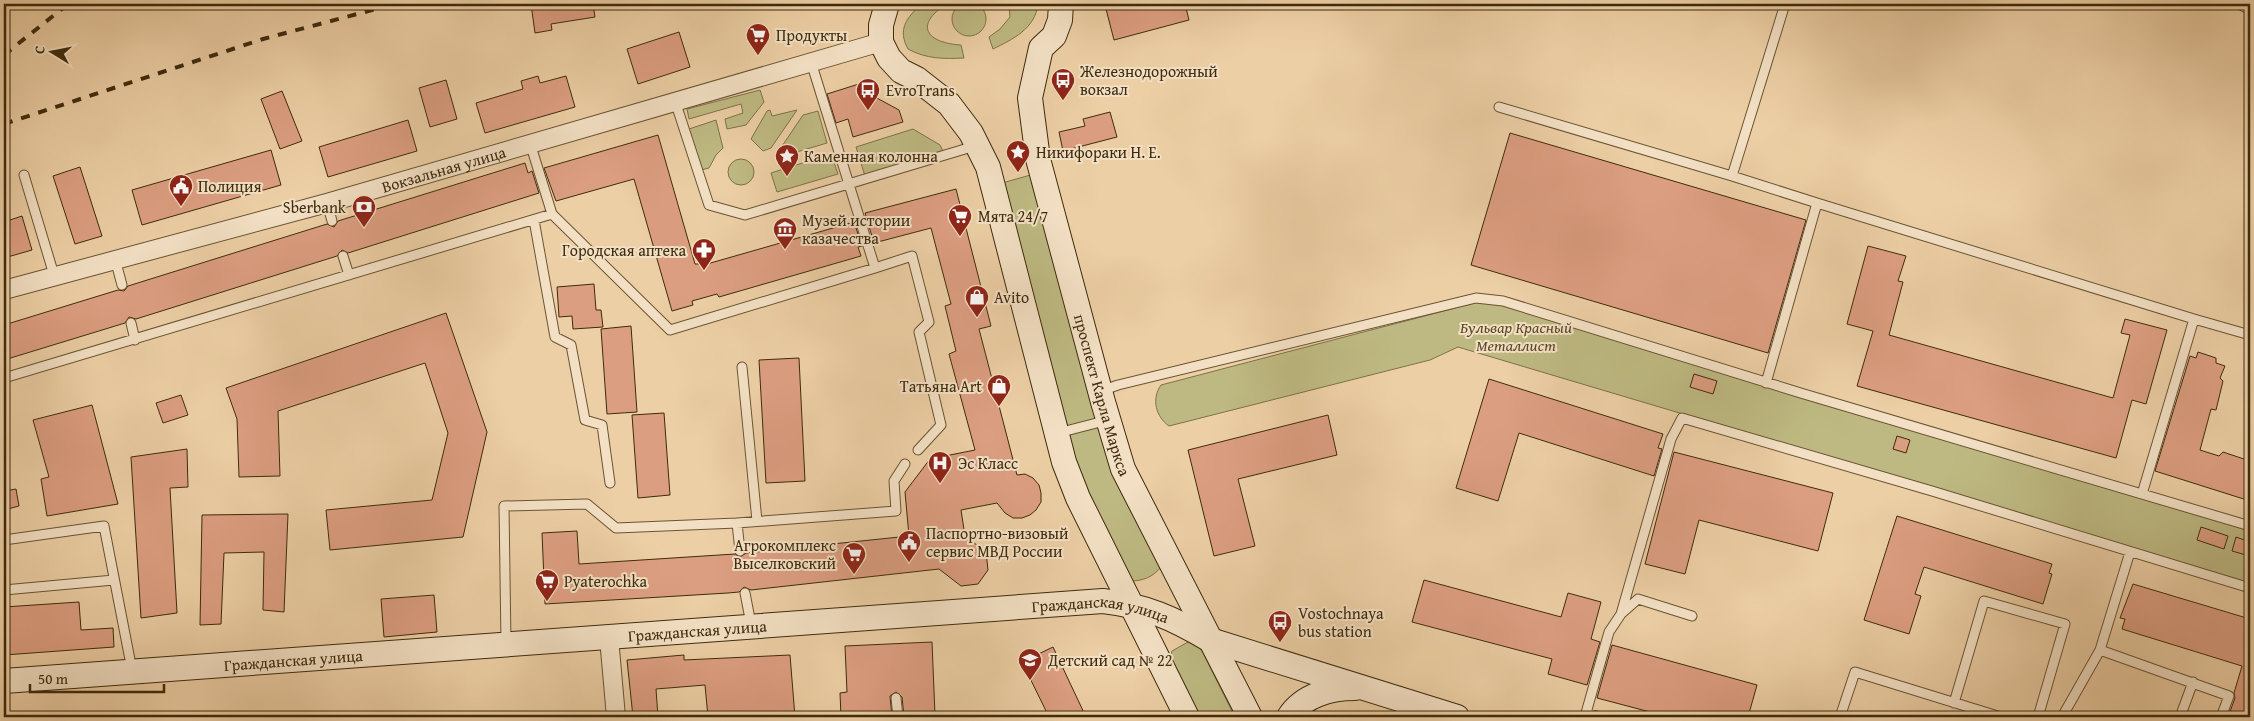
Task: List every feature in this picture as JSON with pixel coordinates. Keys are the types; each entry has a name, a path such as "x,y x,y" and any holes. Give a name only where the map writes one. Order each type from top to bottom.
{"main road":[{"path":"887,4 881,25 881,42 889,58 901,71 917,78 949,104 978,145 991,174 1064,462 1078,498 1187,717"},
{"name":"проспект Карла Маркса","path":"1060,4 1060,20 1054,36 1042,48 1030,98 1038,159 1100,391 1123,469 1250,717"},
{"name":"Гражданская улица","path":"4,681 506,646 1093,601 1132,605 1175,620 1210,640 1457,717"},
{"name":"Гражданская улица","path":"1289,717 1294,710 1308,700 1333,689 1357,688 1375,690"}],"street":[{"name":"Вокзальная улица","path":"4,290 326,203 881,42"},
{"path":"609,638 616,717"}],"lane":[{"path":"1732,176 1785,4"},
{"path":"2239,4 2250,10"},
{"path":"811,62 875,268"},
{"path":"675,101 708,205 745,215 978,145"},
{"path":"1499,107 1732,176 2250,335"},
{"path":"530,143 552,214 670,330 912,256 929,322 920,332 941,425 918,450"},
{"path":"24,175 54,275"},
{"path":"326,203 332,221"},
{"path":"1766,383 1817,203"},
{"path":"4,378 552,214"},
{"path":"534,220 555,337 571,345 585,420 602,425 610,483"},
{"path":"343,256 349,275"},
{"path":"115,259 122,286"},
{"path":"1100,391 1118,385 1476,298 1503,301 1766,383 2250,526"},
{"path":"2142,494 2194,319"},
{"path":"130,323 135,340"},
{"path":"742,366 757,522"},
{"path":"1621,614 1671,439 1682,418 2250,588"},
{"path":"1057,434 1108,420"},
{"path":"506,646 504,506 587,504 616,528 757,522 896,511 894,481 905,464"},
{"path":"737,522 740,551"},
{"path":"4,540 104,526 132,672"},
{"path":"2062,717 2100,650 2130,552"},
{"path":"4,590 114,580"},
{"path":"745,593 751,627"},
{"path":"1600,717 1586,713 1609,632 1621,614 1638,599 1692,616"},
{"path":"1954,703 1984,601 2065,624 2038,717"},
{"path":"2100,650 2229,696 2221,717"},
{"path":"1840,717 1855,672 2001,717"},
{"path":"2180,717 2193,682"},
{"path":"896,698 898,717"}],"green space":[{"path":"969,2 981,7 986,19 981,31 969,36 957,31 952,19 957,7"},
{"path":"921,4 947,4 930,19 929,32 940,41 961,45 964,58 935,58 908,49 903,36 905,24"},
{"path":"1009,4 1038,4 1033,20 1028,27 1015,37 993,49 989,37 1000,29 1010,17"},
{"path":"760,90 764,102 746,125 727,129 725,119 743,113 741,104 689,119 687,109"},
{"path":"770,110 772,116 797,110 771,148 763,151 751,139 767,111"},
{"path":"818,111 827,143 780,157 778,152 803,115"},
{"path":"716,120 723,148 716,155 709,168 701,170 689,129"},
{"path":"913,129 940,145 943,151 865,176 856,147"},
{"path":"831,154 838,174 777,192 771,173"},
{"path":"741,159 750,163 754,172 750,181 741,185 732,181 728,172 732,163"},
{"path":"1034,174 1161,567 1151,576 1143,579 1130,581 1086,493 1072,456 1002,183"},
{"name":"Бульвар Красный Металлист","path":"1482,301 1499,303 2250,529 2250,583 1458,347 1430,360 1169,426 1158,413 1156,396 1161,385"},
{"path":"1188,642 1200,647 1235,717 1195,717 1169,664 1172,651"}],"building":[{"path":"531,4 593,4 595,17 551,24 552,30 535,33"},
{"path":"1126,4 1185,4 1189,20 1114,40 1106,9"},
{"path":"679,32 690,67 638,84 627,49"},
{"path":"538,76 540,83 566,76 575,107 485,133 476,103 523,89 521,81"},
{"path":"446,80 457,119 430,127 419,88"},
{"path":"862,83 867,99 875,97 899,110 903,122 853,137 848,119 836,123 827,94"},
{"path":"282,91 302,141 280,149 261,99"},
{"path":"1110,112 1117,137 1063,151 1059,132 1085,126 1083,119"},
{"path":"408,120 417,151 328,177 319,147"},
{"path":"1510,133 1806,220 1768,353 1471,265"},
{"path":"658,135 695,264 707,264 854,222 862,246 858,247 861,256 719,297 717,294 692,301 693,305 672,311 634,179 556,201 544,168"},
{"path":"271,150 281,185 142,225 132,190"},
{"path":"525,163 528,173 532,171 539,193 348,253 342,250 337,256 136,319 129,317 125,323 4,360 4,325 118,290 124,291 128,286 327,224 334,227 338,221"},
{"path":"80,167 102,236 75,244 53,176"},
{"path":"956,189 991,326 979,329 1017,475 1025,474 1033,478 1039,485 1041,493 1041,502 1036,510 1022,518 1013,518 1005,513 997,503 961,510 965,536 986,552 988,570 978,584 961,586 939,569 751,590 744,587 739,592 728,593 545,604 542,533 577,531 579,564 735,554 740,557 746,553 909,536 905,492 930,459 975,450 949,354 956,351 945,306 951,304 931,228 874,243 865,213"},
{"path":"22,216 32,250 4,258 4,222"},
{"path":"1868,246 1906,256 1898,281 1903,282 1889,335 2113,398 2130,335 2121,333 2125,319 2167,330 2146,404 2132,400 2116,458 1857,386 1873,331 1847,324"},
{"path":"594,284 596,310 601,310 603,327 573,329 572,316 559,317 557,287"},
{"path":"446,313 487,432 463,537 330,550 326,510 432,500 448,433 425,363 278,411 280,476 239,477 237,419 226,388"},
{"path":"631,326 637,412 607,414 601,329"},
{"path":"2198,352 2216,358 2216,363 2225,366 2220,378 2223,381 2216,410 2211,409 2200,450 2219,456 2223,452 2250,461 2250,501 2155,471 2190,356 2196,358"},
{"path":"799,358 805,481 766,483 759,360"},
{"path":"1694,374 1717,381 1713,394 1690,387"},
{"path":"1489,379 1663,434 1658,448 1662,449 1654,476 1519,433 1498,501 1456,488"},
{"path":"181,395 188,415 163,423 156,403"},
{"path":"92,405 118,504 47,516 41,479 49,477 33,420"},
{"path":"664,413 670,495 638,498 632,415"},
{"path":"1328,415 1337,455 1238,479 1255,546 1214,556 1188,450"},
{"path":"1897,436 1910,440 1906,453 1893,449"},
{"path":"187,449 188,487 170,488 177,613 141,618 131,457"},
{"path":"1674,452 1833,493 1818,551 1699,520 1685,574 1645,564"},
{"path":"16,489 19,506 4,510 4,491"},
{"path":"288,514 284,612 263,610 264,552 224,553 221,624 200,625 202,515"},
{"path":"1897,516 2052,564 2049,573 2052,574 2043,604 1924,567 1915,594 1921,596 1909,634 1864,620"},
{"path":"2201,527 2228,536 2224,549 2197,540"},
{"path":"2236,537 2250,542 2246,555 2232,551"},
{"path":"1424,580 1561,617 1568,593 1601,602 1591,639 1600,642 1587,685 1548,674 1552,659 1412,622"},
{"path":"2133,584 2250,619 2250,717 2228,717 2235,698 2234,693 2242,666 2122,629 2125,619 2120,618"},
{"path":"434,595 437,632 384,637 381,599"},
{"path":"79,602 81,630 113,628 114,647 4,655 4,607"},
{"path":"932,642 935,715 904,717 902,697 896,692 890,696 892,717 841,717 840,693 847,692 845,646"},
{"path":"1612,645 1757,685 1748,717 1669,717 1597,698"},
{"path":"1053,647 1086,717 1049,717 1022,662"},
{"path":"684,655 684,660 790,655 795,717 708,717 705,685 656,689 658,717 633,717 627,660"}],"railway":[{"path":"4,55 68,4"},
{"path":"4,124 263,39 395,4"}],"place":[{"name":"Продукты","path":"758,56"},
{"name":"Железнодорожный вокзал","path":"1063,101"},
{"name":"EvroTrans","path":"868,111"},
{"name":"Никифораки Н. Е.","path":"1018,173"},
{"name":"Каменная колонна","path":"787,177"},
{"name":"Полиция","path":"181,207"},
{"name":"Sberbank","path":"364,228"},
{"name":"Мята 24/7","path":"960,237"},
{"name":"Музей истории казачества","path":"785,250"},
{"name":"Городская аптека","path":"704,271"},
{"name":"Avito","path":"977,318"},
{"name":"Татьяна Art","path":"999,407"},
{"name":"Эс Класс","path":"940,484"},
{"name":"Паспортно-визовый сервис МВД России","path":"909,563"},
{"name":"Агрокомплекс Выселковский","path":"854,575"},
{"name":"Pyaterochka","path":"547,602"},
{"name":"Vostochnaya bus station","path":"1280,643"},
{"name":"Детский сад № 22","path":"1030,681"}]}
